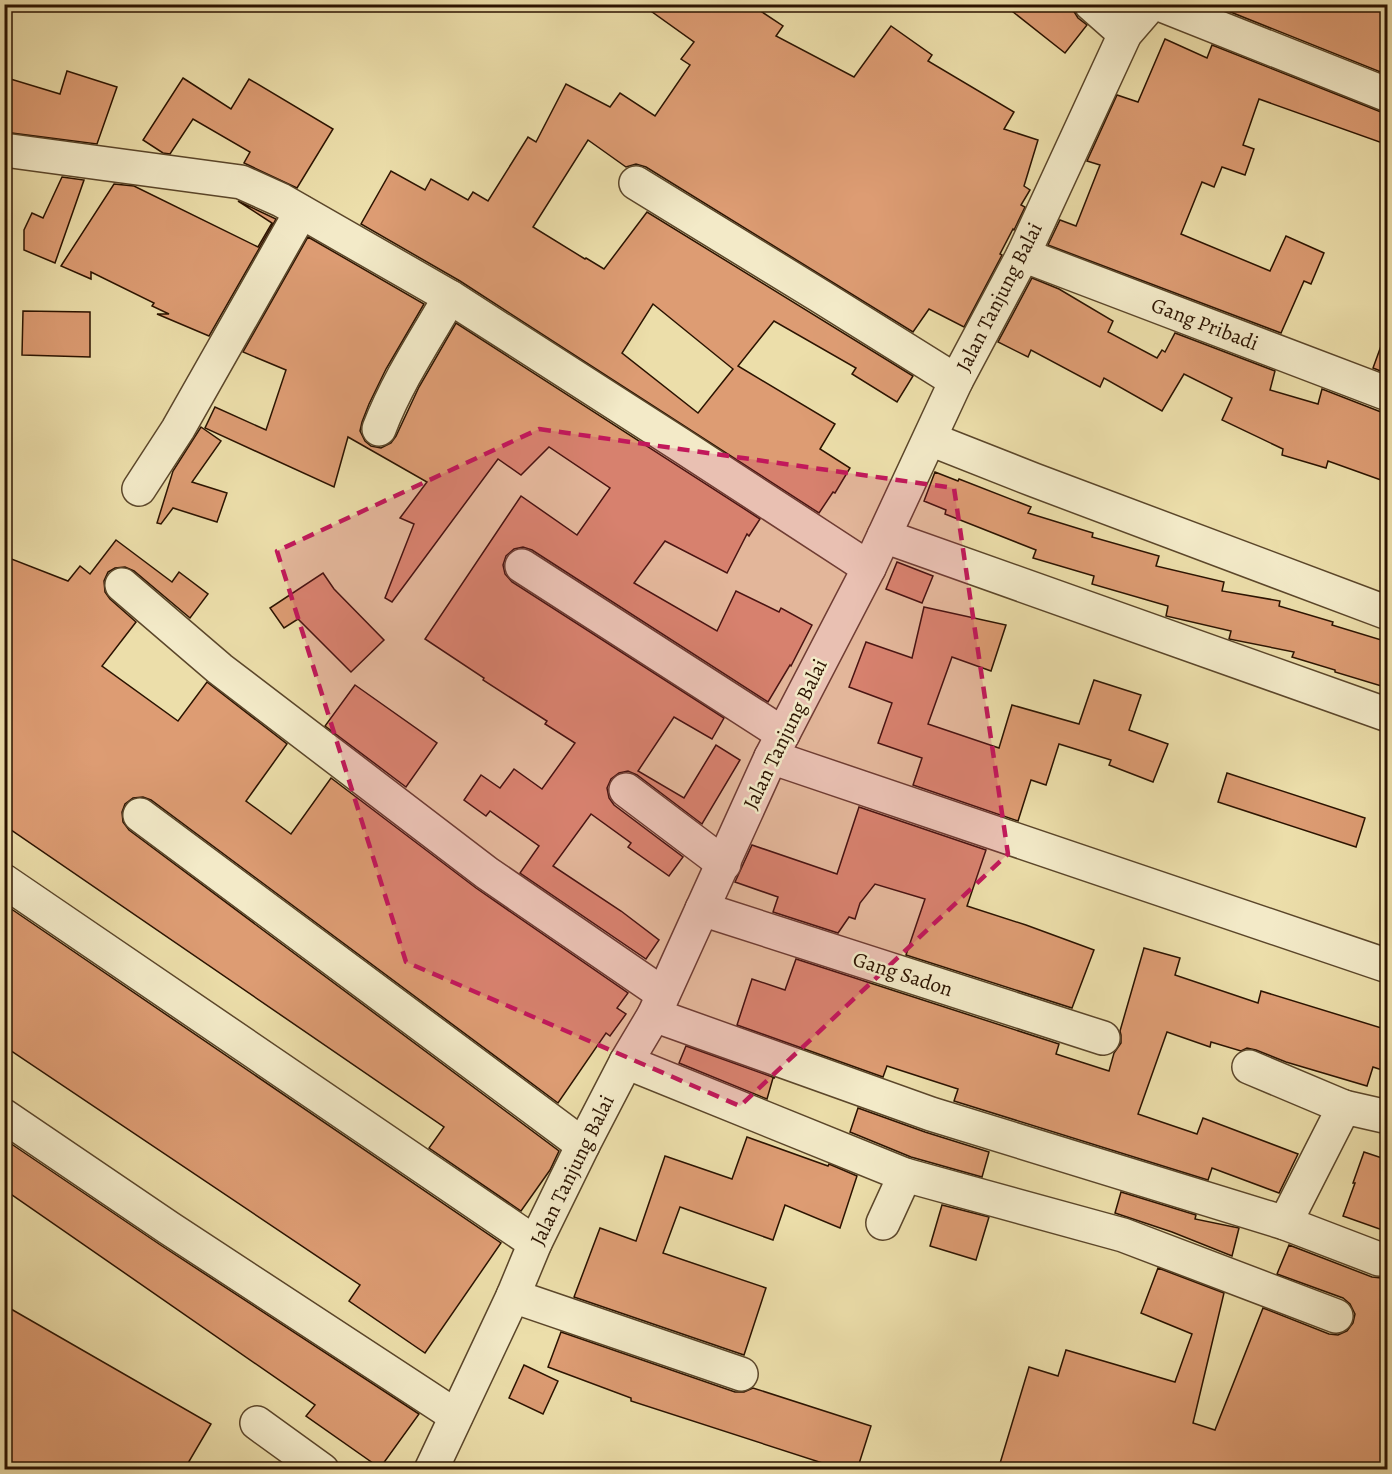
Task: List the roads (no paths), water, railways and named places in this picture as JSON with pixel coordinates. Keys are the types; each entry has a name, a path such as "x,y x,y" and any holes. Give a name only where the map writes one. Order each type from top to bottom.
{"street":[{"path":"1091,4 1125,34"},
{"name":"Jalan Tanjung Balai","path":"439,1467 456,1416 536,1243 583,1145 658,1004 777,745 869,568 956,381 1023,255 1125,34 1151,4"},
{"path":"1159,4 1388,95"},
{"path":"4,150 241,182 281,200 450,297 869,568"},
{"path":"636,183 956,381"},
{"path":"139,489 178,429 301,212"},
{"name":"Gang Pribadi","path":"1023,255 1388,394"},
{"path":"379,429 388,406 450,297"},
{"path":"930,439 1388,614"},
{"path":"884,536 1388,715"},
{"path":"522,566 777,745 1388,966"},
{"path":"122,585 220,669 658,1004 931,1114 1285,1223 1379,1259"},
{"path":"626,789 724,864"},
{"path":"140,815 583,1145"},
{"path":"4,881 536,1243"},
{"name":"Gang Sadon","path":"702,909 1103,1038"},
{"path":"626,1062 905,1175 1123,1235 1336,1316"},
{"path":"1249,1067 1344,1107 1388,1117"},
{"path":"1285,1223 1344,1107"},
{"path":"4,1116 169,1228 456,1416"},
{"path":"883,1223 905,1175"},
{"path":"513,1296 741,1374"},
{"path":"256,1423 322,1470"}]}
